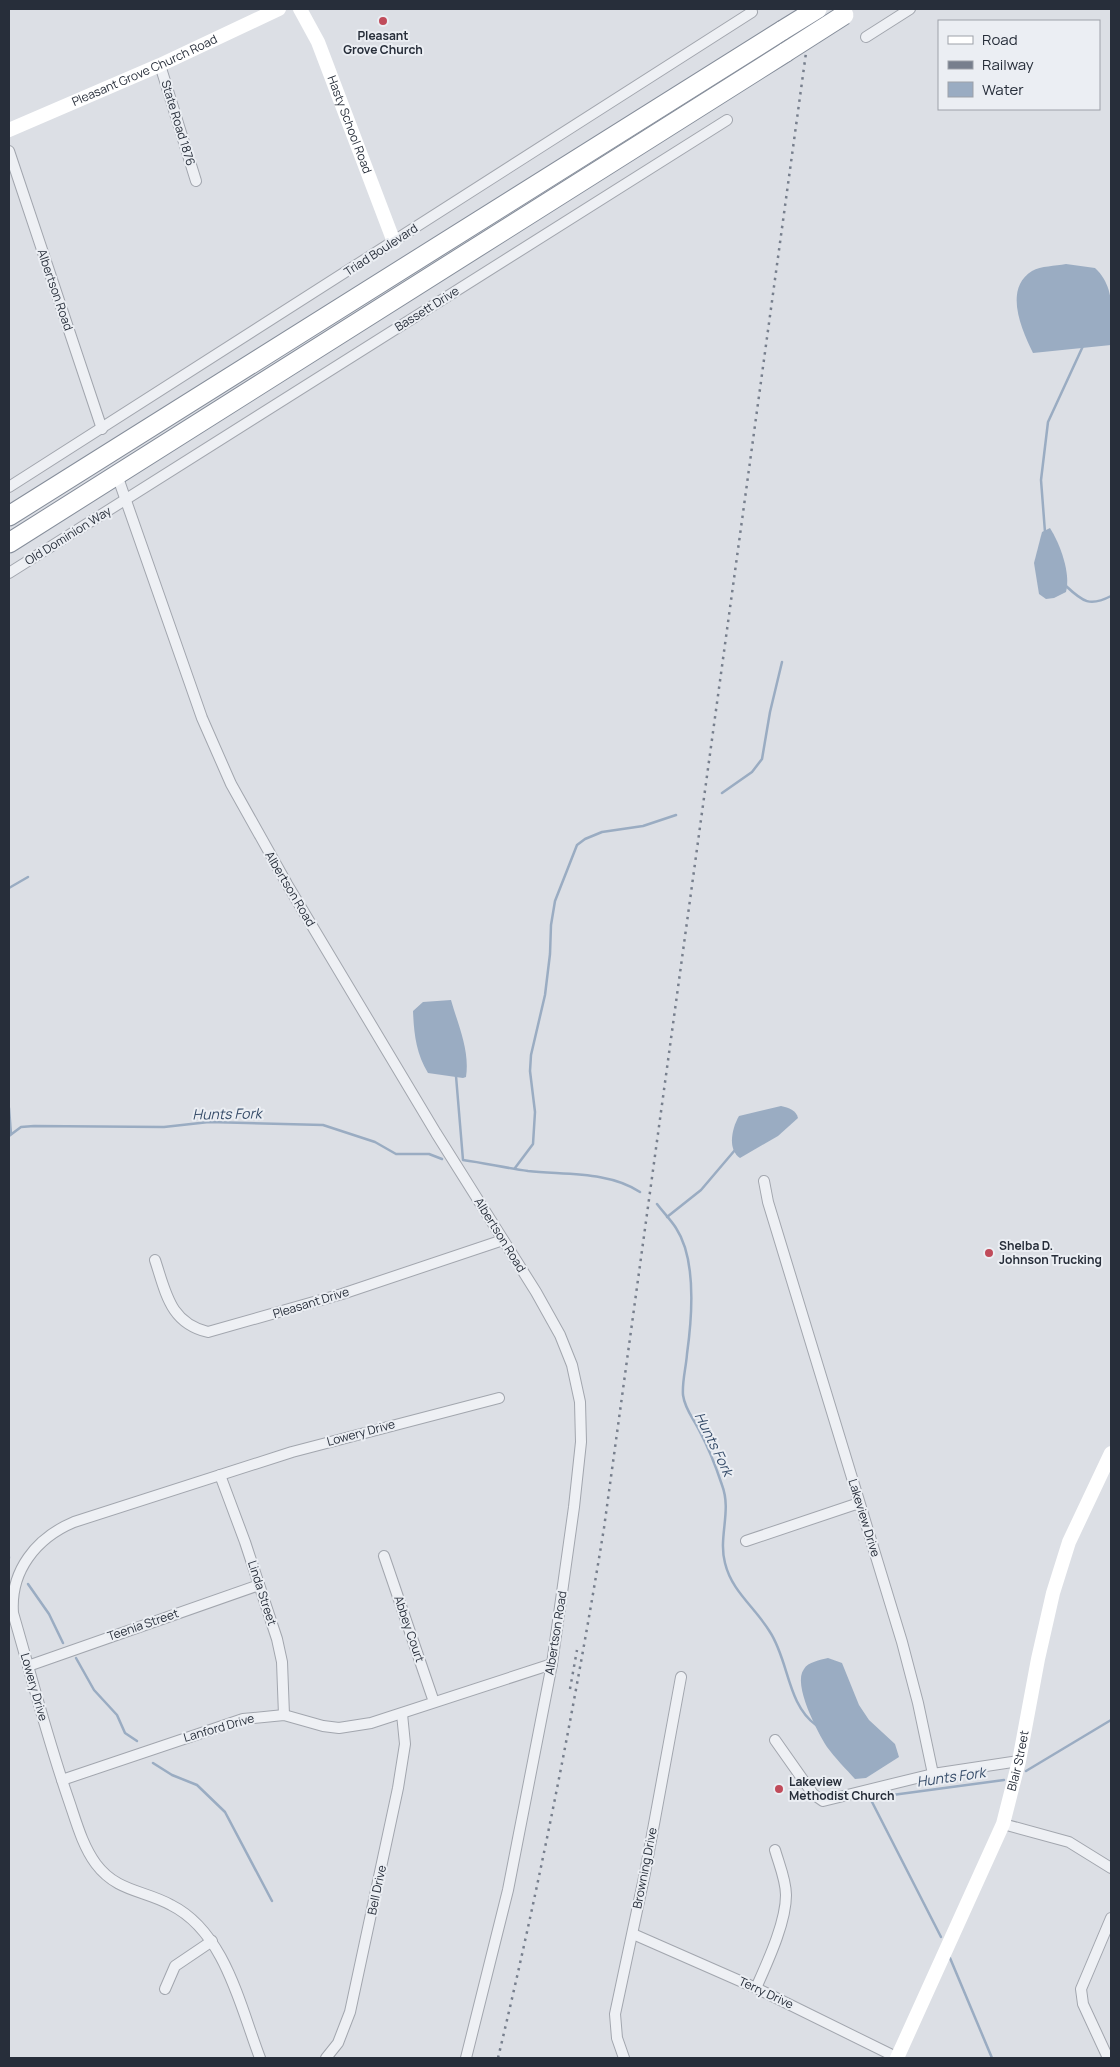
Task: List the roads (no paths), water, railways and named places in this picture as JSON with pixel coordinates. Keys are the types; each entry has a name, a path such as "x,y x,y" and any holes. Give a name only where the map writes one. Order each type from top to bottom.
{"highway":[{"path":"9,516 817,9"},
{"path":"9,543 850,12"}],"street":[{"name":"Pleasant Grove Church Road","path":"9,130 160,65 279,9"},
{"name":"Hasty School Road","path":"300,9 318,42 394,242"},
{"path":"866,37 910,9"},
{"name":"Triad Boulevard","path":"9,487 752,12"},
{"name":"State Road 1876","path":"160,65 196,181"},
{"name":"Bassett Drive","path":"127,499 727,120"},
{"name":"Albertson Road","path":"9,151 102,429"},
{"name":"Albertson Road","path":"117,475 127,499 202,718 231,784 274,862 436,1133 560,1335 572,1365 580,1402 581,1442 552,1664 508,1890 466,2058"},
{"name":"Old Dominion Way","path":"9,573 127,499"},
{"name":"Lakeview Drive","path":"764,1181 768,1202 902,1642 918,1703 933,1774"},
{"name":"Pleasant Drive","path":"155,1260 167,1298 177,1315 192,1328 208,1332 342,1294 503,1240"},
{"name":"Lowery Drive","path":"260,2058 230,1980 212,1941 197,1923 170,1904 121,1886 97,1866 83,1842 62,1780 13,1613 13,1591 22,1568 43,1540 59,1528 74,1522 366,1431 499,1398"},
{"name":"Blair Street","path":"898,2058 1003,1824 1019,1761 1038,1659 1056,1585 1069,1542 1111,1453"},
{"name":"Linda Street","path":"220,1475 281,1654 284,1715"},
{"path":"746,1541 859,1503"},
{"name":"Abbey Court","path":"384,1556 434,1702"},
{"name":"Teenia Street","path":"28,1666 259,1585"},
{"name":"Lanford Drive","path":"62,1780 244,1719 284,1715 324,1726 339,1728 371,1723 552,1664"},
{"name":"Browning Drive","path":"624,2058 617,2038 615,2014 681,1677"},
{"name":"Bell Drive","path":"326,2058 344,2033 350,2012 398,1788 405,1744 402,1714"},
{"path":"775,1740 813,1794 823,1802 933,1774 1019,1761"},
{"path":"1003,1824 1069,1842 1111,1868"},
{"path":"756,1988 770,1958 784,1910 786,1895 775,1850"},
{"path":"1108,2058 1084,2004 1081,1989 1111,1918"},
{"name":"Terry Drive","path":"632,1934 756,1988 898,2058"},
{"path":"165,1989 174,1966 212,1941"}],"water":[{"path":"1066,264 1095,268 1107,285 1112,314 1111,345 1033,353 1020,322 1017,299 1018,288 1023,279 1036,269"},
{"path":"1050,528 1064,559 1067,584 1066,592 1054,598 1046,599 1039,594 1034,563 1042,532"},
{"path":"451,1000 465,1047 467,1067 466,1077 463,1078 428,1073 418,1051 415,1035 413,1011 423,1002"},
{"path":"781,1106 794,1111 798,1118 778,1136 740,1158 733,1149 732,1144 734,1126 739,1116"},
{"path":"828,1658 842,1663 859,1705 869,1720 895,1744 899,1757 866,1778 855,1779 830,1751 813,1720 804,1697 801,1676 804,1669 811,1663"}],"waterway":[{"path":"1045,532 1041,480 1048,422 1083,346"},
{"path":"1066,586 1077,596 1087,601 1098,601 1111,596"},
{"path":"722,793 752,772 762,759 770,712 782,662"},
{"path":"515,1168 533,1144 535,1112 530,1071 531,1055 545,995 555,901 577,845 585,839 602,832 643,826 676,815"},
{"path":"9,888 28,877"},
{"name":"Hunts Fork","path":"456,1076 463,1160 528,1171 600,1177 628,1185 640,1192"},
{"path":"9,1108 11,1134"},
{"name":"Hunts Fork","path":"9,1136 21,1127 34,1126 164,1127 209,1122 323,1125 375,1142 396,1154 429,1154 442,1159"},
{"path":"667,1217 701,1190 735,1150"},
{"name":"Hunts Fork","path":"657,1204 676,1228 683,1241 687,1256 690,1272 691,1307 683,1395 688,1410 712,1458 725,1495 723,1553 728,1573 738,1591 770,1632 776,1643 799,1706 816,1725"},
{"path":"28,1584 49,1614 63,1643"},
{"path":"76,1658 94,1690 117,1715 125,1733 137,1741"},
{"name":"Hunts Fork","path":"1026,1771 1111,1720"},
{"path":"153,1763 172,1775 197,1785 225,1812 272,1901"},
{"path":"941,1937 870,1798 1004,1780"},
{"path":"950,1958 992,2058"}],"railway":[{"path":"498,2058 556,1794 604,1528 812,9"},
{"path":"570,1689 577,1650"}],"place":[{"name":"Pleasant Grove Church","path":"383,21"},
{"name":"Shelba D. Johnson Trucking","path":"989,1253"},
{"name":"Lakeview Methodist Church","path":"779,1789"}]}
